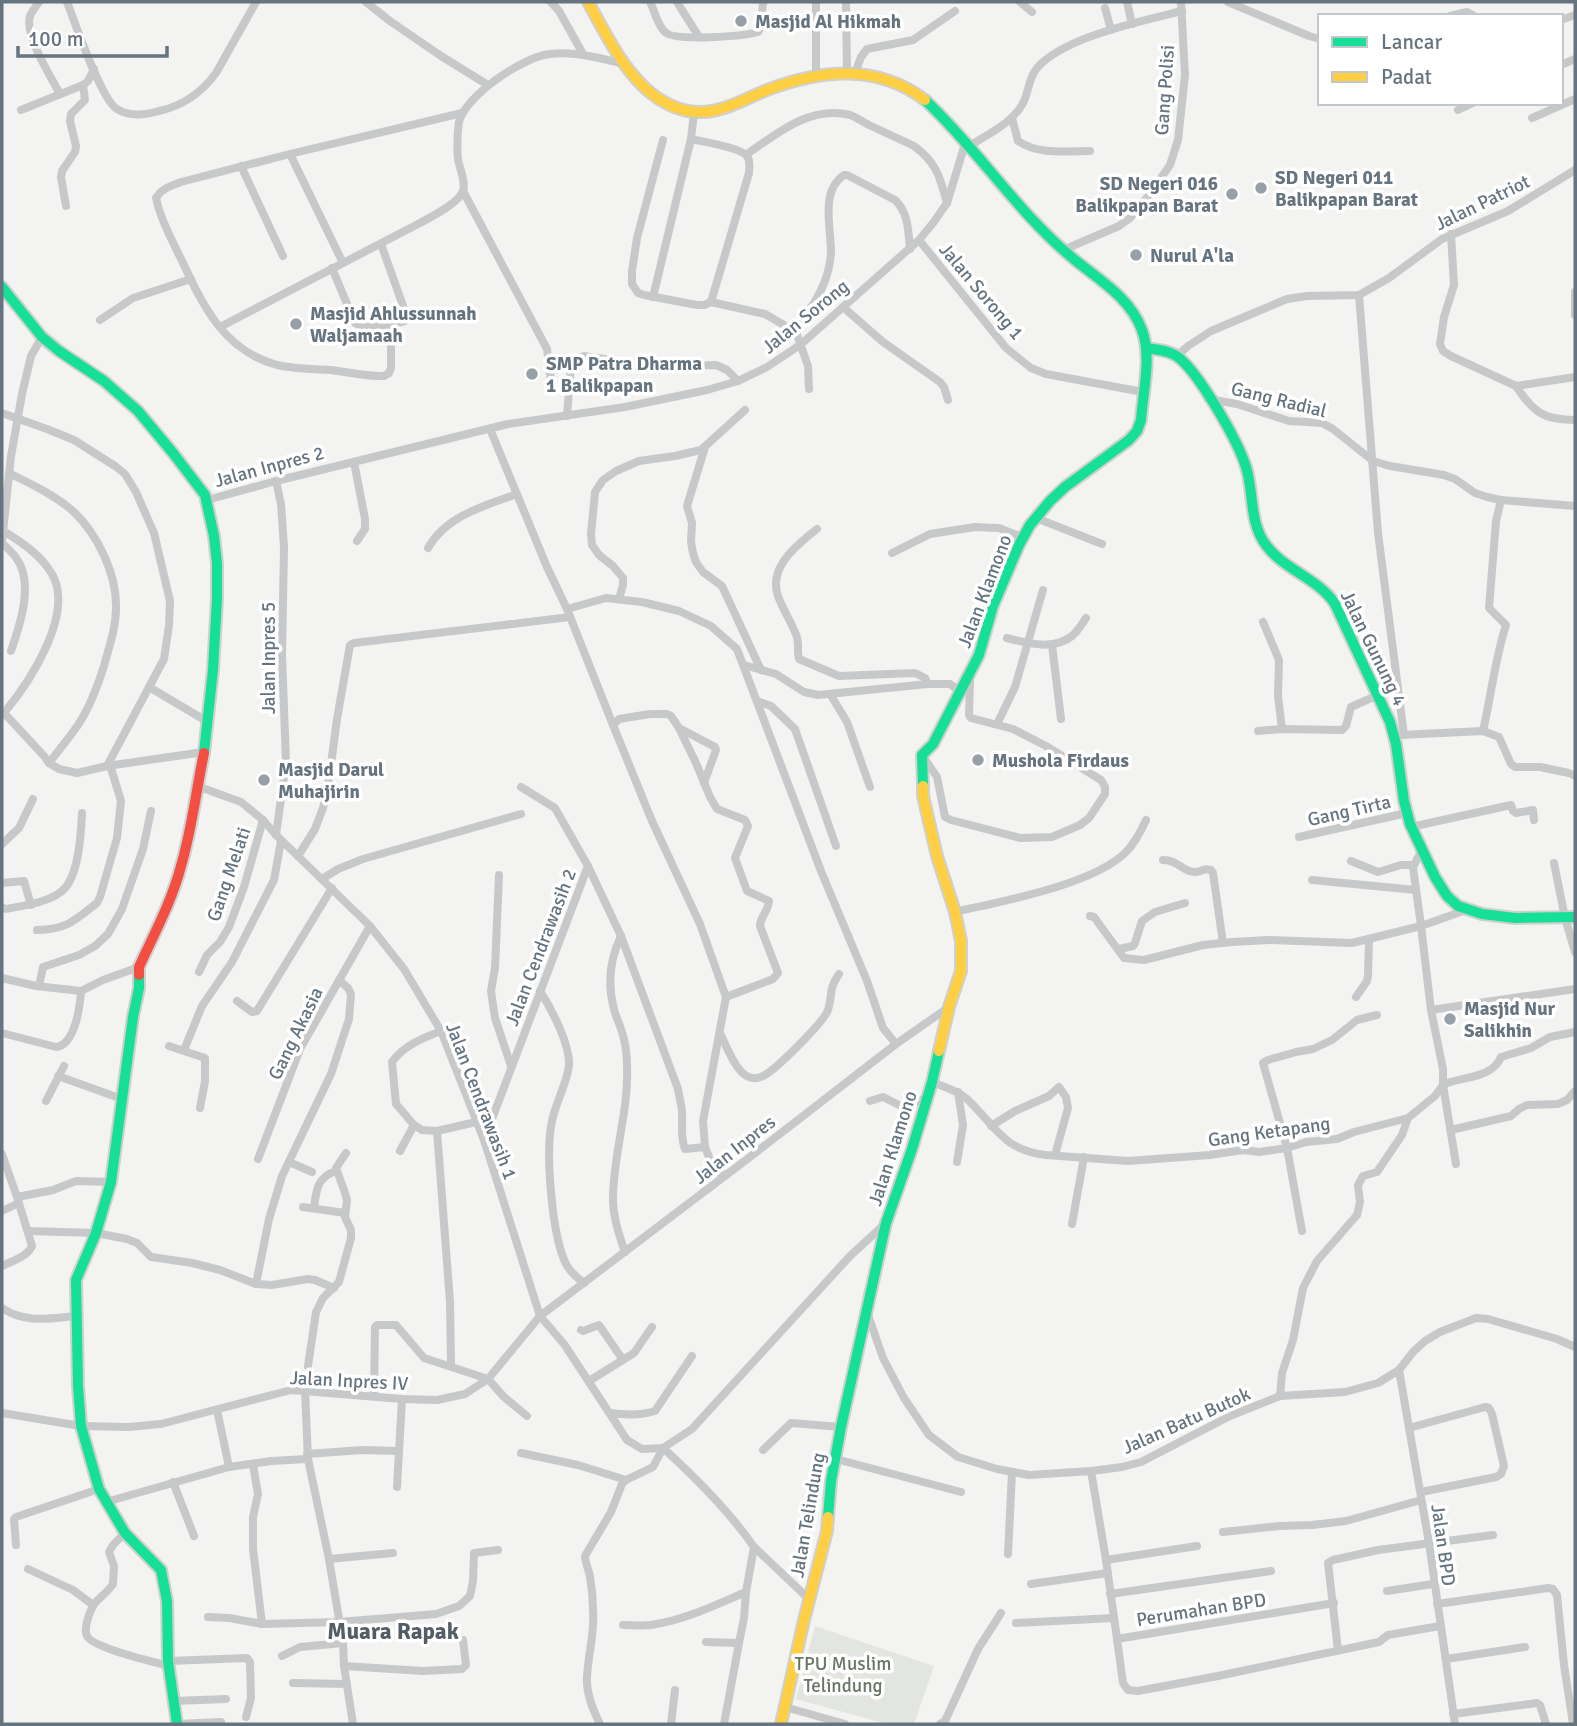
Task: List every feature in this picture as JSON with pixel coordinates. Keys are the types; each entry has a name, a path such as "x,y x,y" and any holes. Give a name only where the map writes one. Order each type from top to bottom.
{"street":[{"path":"39,2 30,18 29,26 40,58 60,94"},
{"path":"67,2 110,104 123,113 143,114 176,106 209,83 256,2"},
{"path":"366,2 390,21 488,85"},
{"path":"551,2 583,54"},
{"path":"588,2 624,64 650,93 667,104 694,113 691,139 653,297"},
{"path":"650,2 660,26 667,34 681,37 758,32 761,27 763,2"},
{"path":"677,2 699,37"},
{"path":"816,2 816,76"},
{"path":"845,2 851,73"},
{"path":"1020,2 1032,12"},
{"path":"1127,2 1132,24"},
{"path":"1228,2 1246,5 1318,38"},
{"path":"967,146 1012,118 1023,103 1028,84 1038,67 1063,49 1182,6"},
{"name":"Gang Polisi","path":"1063,250 1119,226 1130,218 1170,165 1178,140 1185,75 1182,6"},
{"path":"1105,8 1111,30"},
{"path":"851,73 867,49 913,40 955,11"},
{"path":"552,389 547,349 463,191 457,139 462,113 488,85 543,55 583,54 624,64"},
{"path":"21,110 83,85 94,69"},
{"name":"Jalan Klamono","path":"694,113 720,108 816,76 851,73 883,76 907,87 931,104 1017,204 1063,250 1123,299 1141,327 1147,348 1141,420 1134,435 1065,487 1036,517 1022,537 993,606 979,655 933,744 922,755 923,796 937,856 956,912 961,942 961,971 948,1007 932,1082 886,1223 867,1312"},
{"path":"66,206 61,177 75,152 70,121 71,114 85,100 83,85"},
{"path":"1458,110 1469,105"},
{"path":"1532,118 1561,105"},
{"path":"391,325 391,368 388,373 380,376 276,364 250,354 210,316 167,228 156,198 170,186 241,166 462,113"},
{"path":"746,155 802,119 830,113 850,116 923,152 940,176 947,203"},
{"path":"1012,118 1018,141 1028,147 1051,151 1090,151"},
{"path":"691,139 738,150 750,160 749,173 711,302"},
{"path":"663,140 637,238 632,271 634,289 638,293 653,297 696,305 711,302 765,314 796,332 808,366 809,388"},
{"name":"Jalan Sorong","path":"508,424 671,399 738,381 767,367 800,345 919,240 947,203 967,146"},
{"path":"290,154 343,263"},
{"path":"241,166 283,256"},
{"name":"Jalan Patriot","path":"1177,355 1211,331 1287,299 1359,295 1384,282 1436,242 1508,211 1575,170"},
{"path":"796,332 815,301 828,268 831,251 831,190 839,178 847,175 886,194 901,205 906,217 909,249"},
{"path":"220,327 381,244 445,208 460,197 463,191"},
{"path":"1451,234 1454,285 1444,317 1441,348 1445,353 1516,386 1529,405 1543,416 1575,420"},
{"name":"Jalan Sorong 1","path":"919,240 1006,348 1031,368 1046,374 1143,392"},
{"path":"332,268 355,323 359,326 391,325 405,321 407,317 381,244"},
{"path":"100,320 133,298 191,279"},
{"name":"Jalan Inpres 2","path":"2,286 42,337 105,382 129,403 187,471 207,500 508,424"},
{"path":"1575,292 1575,315"},
{"path":"1359,295 1378,533 1399,735 1483,731 1501,739 1511,764 1515,767 1539,767 1575,776"},
{"path":"843,307 883,342 940,382 948,400"},
{"path":"11,651 22,617 24,582 18,560 2,542 3,531 18,419 31,356 42,337"},
{"path":"1147,348 1177,355"},
{"name":"Jalan Gunung 4","path":"1177,355 1208,399 1245,464 1256,518 1267,548 1332,598 1399,735 1407,813 1411,827 1432,872 1445,892 1466,910"},
{"path":"566,416 571,364 584,356 660,368 716,365 727,370 738,381"},
{"path":"1516,386 1575,377"},
{"name":"Gang Radial","path":"1208,399 1237,404 1289,421 1322,424 1333,429 1373,461 1444,475 1475,493 1501,500 1575,506"},
{"path":"619,599 623,578 599,555 590,534 595,492 603,480 633,463 701,450 745,410"},
{"path":"2,413 74,440 125,474 154,533 170,601 164,659 109,765 121,796 120,814 117,838 100,897 97,903 66,926 37,930"},
{"path":"490,429 652,821 701,924 726,997 703,1121 705,1147 711,1162 719,1172 726,1175"},
{"path":"705,447 687,506 692,523 693,552 703,572 722,586 761,670"},
{"path":"354,462 365,519 365,529 357,541"},
{"path":"9,473 60,501 83,522 102,554 115,591 114,628 98,685 80,723 49,763"},
{"name":"Jalan Inpres 5","path":"184,1050 202,1006 232,962 274,880 286,762 282,655 284,547 281,504 276,481"},
{"path":"428,548 434,537 454,520 517,494"},
{"path":"207,500 215,548 217,599 204,752 181,868 139,968 139,988 132,1017 111,1182 96,1233 76,1280 81,1426 99,1489 125,1532 161,1570 167,1601 169,1664 177,1724 221,1722"},
{"path":"1483,731 1498,651 1506,625 1489,608 1496,521 1501,500"},
{"path":"1036,517 1102,544"},
{"path":"892,553 930,534 964,528 999,528 1022,537"},
{"path":"817,529 783,561 776,580 778,596 798,640 799,659 839,676 915,673 925,678 928,684"},
{"path":"3,531 26,545 43,562 58,591 57,614 41,659 21,693 4,713 49,763 59,769 77,773 109,765 204,752"},
{"path":"997,724 1015,687 1043,590"},
{"path":"298,856 317,824 326,798 350,645 568,613 606,598 642,602 679,611 711,626 737,649 883,1028 896,1044"},
{"path":"1007,638 1052,645 1070,637 1086,618"},
{"path":"1263,622 1279,660 1278,696 1282,729"},
{"path":"1052,645 1061,719"},
{"path":"744,665 776,674 804,692 818,695 928,684 950,684 961,692"},
{"path":"922,755 937,777 945,817 1020,838 1052,837 1085,821 1105,794 1101,780 1046,746 1013,729 971,719 970,673"},
{"path":"149,687 208,722"},
{"path":"830,694 847,722 870,787"},
{"path":"1258,732 1282,729 1342,730 1346,726 1352,706 1378,695"},
{"path":"757,701 771,706 795,729 836,846"},
{"path":"613,725 619,719 650,714 671,716 717,809 747,823 734,858 747,891 769,901 760,926 778,973 773,979 726,997"},
{"path":"679,728 715,747 704,783"},
{"name":"Jalan Cendrawasih 1","path":"197,786 240,802 262,820 370,926 404,969 441,1031 484,1140 540,1316"},
{"name":"Jalan Cendrawasih 2","path":"484,1140 588,866 555,808 521,787"},
{"path":"2,844 19,828 33,799"},
{"path":"1411,827 1511,805 1516,813 1532,810 1534,820"},
{"path":"39,986 43,967 79,955 108,934 122,909 143,849 151,811"},
{"path":"2,906 5,909 31,905 50,898 65,888 79,851 82,813"},
{"name":"Gang Tirta","path":"1299,837 1407,813"},
{"path":"322,879 363,859 521,814"},
{"name":"Gang Melati","path":"199,972 206,955 220,942 229,927 244,887 262,820"},
{"path":"956,912 1073,881 1101,870 1126,852 1146,820"},
{"path":"1422,850 1414,865 1416,890 1431,1010 1443,1069 1443,1085 1456,1164"},
{"path":"1163,860 1174,861 1192,872 1205,868 1211,870 1223,943"},
{"path":"1351,861 1378,872 1414,865"},
{"path":"1554,863 1570,917 1575,952"},
{"path":"588,866 621,936 678,1089 683,1147 705,1147"},
{"path":"499,875 495,968 491,991 495,1018 511,1066"},
{"path":"1312,880 1416,890"},
{"path":"2,883 24,881 31,905"},
{"path":"237,1001 252,1012 257,1011 332,888"},
{"path":"1119,949 1133,946 1142,921 1155,912 1185,903"},
{"path":"1090,916 1094,917 1124,958 1144,960 1203,945 1223,943 1269,940 1352,943 1421,926 1466,910 1523,918 1570,917"},
{"name":"Gang Akasia","path":"258,1159 300,1049 370,926"},
{"path":"621,936 612,953 609,984 627,1062 627,1085 613,1202 618,1232 625,1252"},
{"path":"1356,996 1367,981 1369,939"},
{"path":"2,978 81,991 103,980 139,968"},
{"path":"720,1033 741,1072 746,1077 760,1077 794,1051 827,1012 832,984 839,974"},
{"path":"256,1284 269,1219 282,1176 331,1074 349,1019 351,994 339,980"},
{"path":"1431,1010 1575,989"},
{"path":"2,1033 61,1047 66,1043 79,1013 81,991"},
{"path":"540,991 551,1007 567,1049 569,1065 551,1122 549,1155 556,1228 565,1262 573,1275 584,1283"},
{"name":"Jalan Inpres","path":"540,1316 948,1007"},
{"path":"1303,1231 1287,1148 1263,1063 1313,1049 1336,1037 1357,1020 1377,1015"},
{"path":"441,1031 415,1041 391,1062 396,1102 414,1125 422,1130 437,1131 476,1122"},
{"path":"1443,1085 1492,1070 1501,1057 1531,1048 1550,1037 1575,1032"},
{"path":"169,1046 203,1056 206,1060 200,1108"},
{"path":"46,1101 64,1066"},
{"path":"58,1076 122,1099"},
{"path":"932,1082 958,1092 963,1125 957,1163"},
{"name":"Gang Ketapang","path":"958,1092 1004,1139 1015,1146 1033,1153 1128,1161 1243,1150 1259,1152 1306,1142 1337,1139 1353,1132 1408,1118 1435,1096 1443,1085"},
{"path":"991,1126 1015,1111 1049,1096 1059,1087 1066,1097 1068,1108 1055,1155"},
{"path":"1451,1130 1511,1116 1527,1105 1558,1104 1567,1100 1575,1091"},
{"path":"870,1101 883,1097 903,1107 927,1098"},
{"path":"1280,1396 1282,1373 1293,1340 1303,1288 1317,1261 1357,1215 1360,1202 1358,1185 1363,1176 1377,1172 1402,1135 1408,1118"},
{"path":"400,1150 414,1125"},
{"path":"437,1131 450,1302 451,1366"},
{"path":"308,1366 316,1312 323,1298 339,1282 351,1238 345,1213 347,1200 336,1171 336,1166 346,1153"},
{"path":"2,1154 32,1242 31,1250 25,1255 2,1266"},
{"path":"1072,1224 1084,1157"},
{"path":"289,1162 312,1172"},
{"path":"314,1208 321,1180 336,1171"},
{"path":"2,1211 18,1200 76,1181 111,1182"},
{"path":"303,1207 345,1213"},
{"path":"600,1724 588,1695 586,1678 594,1614 585,1556 611,1512 622,1484 653,1467 663,1448 692,1429 850,1256 886,1223"},
{"path":"28,1231 96,1233 137,1243 151,1256 220,1270 256,1284 272,1285 308,1279 334,1288"},
{"path":"2,1308 28,1319 78,1317"},
{"name":"Jalan Batu Butok","path":"867,1312 883,1358 904,1398 929,1435 958,1457 1029,1475 1091,1471 1141,1462 1230,1416 1280,1396 1345,1392 1378,1382 1399,1370 1425,1341 1476,1318 1557,1339 1575,1347"},
{"name":"Jalan Telindung","path":"781,1724 827,1531 831,1481 867,1312"},
{"path":"540,1316 564,1344 627,1440 642,1449 663,1448 732,1517 754,1547 809,1599"},
{"name":"Jalan Inpres IV","path":"2,1413 81,1426 128,1427 161,1424 291,1390 437,1400 465,1394 488,1379 540,1316"},
{"path":"374,1395 375,1327 396,1325 424,1358 488,1379 527,1416"},
{"path":"581,1330 599,1325 623,1360"},
{"path":"589,1381 634,1353 652,1327"},
{"path":"610,1413 646,1414 655,1411 692,1356"},
{"name":"Jalan BPD","path":"1399,1370 1429,1543 1455,1724"},
{"path":"305,1390 308,1456 329,1559 353,1724"},
{"path":"397,1487 402,1399"},
{"path":"1223,1532 1346,1521 1421,1496 1502,1474 1504,1466 1489,1408 1409,1428"},
{"path":"217,1410 229,1468"},
{"path":"763,1450 791,1423 841,1427"},
{"path":"106,1502 229,1468 362,1450 399,1451"},
{"path":"521,1453 578,1465 626,1480"},
{"path":"836,1459 961,1492"},
{"path":"253,1465 258,1494 253,1517 253,1549 262,1624"},
{"name":"Perumahan BPD","path":"1091,1471 1117,1639 1334,1603"},
{"path":"1008,1553 1012,1472"},
{"path":"173,1482 194,1536"},
{"path":"16,1545 16,1517 99,1489"},
{"path":"125,1532 110,1552 114,1566 113,1584 93,1605 86,1625 90,1639 108,1648 169,1664 247,1658 250,1662 250,1698 246,1717"},
{"path":"1338,1650 1328,1563 1364,1552 1493,1535"},
{"path":"1106,1560 1197,1546"},
{"path":"724,1724 754,1547"},
{"path":"208,1617 262,1624 339,1622 436,1614 459,1606 470,1596 474,1553 498,1550"},
{"path":"329,1559 393,1553"},
{"path":"28,1569 73,1590 93,1605"},
{"path":"1110,1594 1271,1571"},
{"path":"1031,1584 1108,1573"},
{"path":"1387,1591 1433,1584"},
{"path":"1437,1604 1553,1589 1557,1595 1572,1724"},
{"path":"623,1625 649,1625 677,1620 746,1592"},
{"path":"940,1724 945,1721 978,1649 1001,1613"},
{"path":"1016,1623 1114,1618"},
{"path":"1117,1639 1123,1683 1128,1690 1138,1691 1378,1642 1388,1635 1440,1626"},
{"path":"344,1666 423,1671 462,1668 466,1665 463,1640"},
{"path":"706,1642 739,1643"},
{"path":"282,1656 300,1647 343,1643"},
{"path":"1446,1659 1525,1647"},
{"path":"293,1684 347,1684"},
{"path":"671,1724 675,1690"},
{"path":"174,1701 226,1699"},
{"path":"1454,1714 1537,1703 1546,1724"},
{"path":"785,1707 845,1724"}],"green space":[{"name":"TPU Muslim Telindung","path":"815,1626 934,1666 914,1724 887,1724 796,1699"}],"traffic: fast":[{"path":"923,786 922,755 933,744 979,655 993,606 1019,545 1030,525 1050,501 1137,431 1141,420 1147,363 1142,330 1124,301 1038,226 925,100"},
{"path":"2,287 42,337 104,381 138,411 205,495 214,536 217,599 204,753"},
{"path":"1147,348 1178,357 1196,377 1217,408 1242,455 1254,517 1266,545 1273,554 1320,587 1335,604 1390,722 1410,824 1447,896 1458,906 1482,914 1515,918 1575,917"},
{"path":"139,975 111,1182 96,1233 76,1280 78,1386 81,1426 99,1489 125,1533 161,1570 167,1601 168,1661 177,1724"},
{"path":"828,1517 831,1481 841,1427 886,1223 912,1149 939,1051"}],"traffic: slow":[{"path":"588,2 632,74 652,94 680,109 696,112 719,110 787,83 848,74 887,80 925,100"},
{"path":"923,786 937,856 955,912 961,941 961,971 939,1051"},
{"path":"781,1724 827,1531 828,1517"}],"traffic: jam":[{"path":"139,975 139,967 177,879 188,838 204,753"}],"place":[{"name":"Masjid Al Hikmah","path":"741,21"},
{"name":"SD Negeri 011 Balikpapan Barat","path":"1261,188"},
{"name":"SD Negeri 016 Balikpapan Barat","path":"1232,194"},
{"name":"Nurul A'la","path":"1136,255"},
{"name":"Masjid Ahlussunnah Waljamaah","path":"296,324"},
{"name":"SMP Patra Dharma 1 Balikpapan","path":"532,374"},
{"name":"Mushola Firdaus","path":"978,760"},
{"name":"Masjid Darul Muhajirin","path":"264,780"},
{"name":"Masjid Nur Salikhin","path":"1450,1019"}],"district":[{"name":"Muara Rapak","path":"393,1631"}]}
